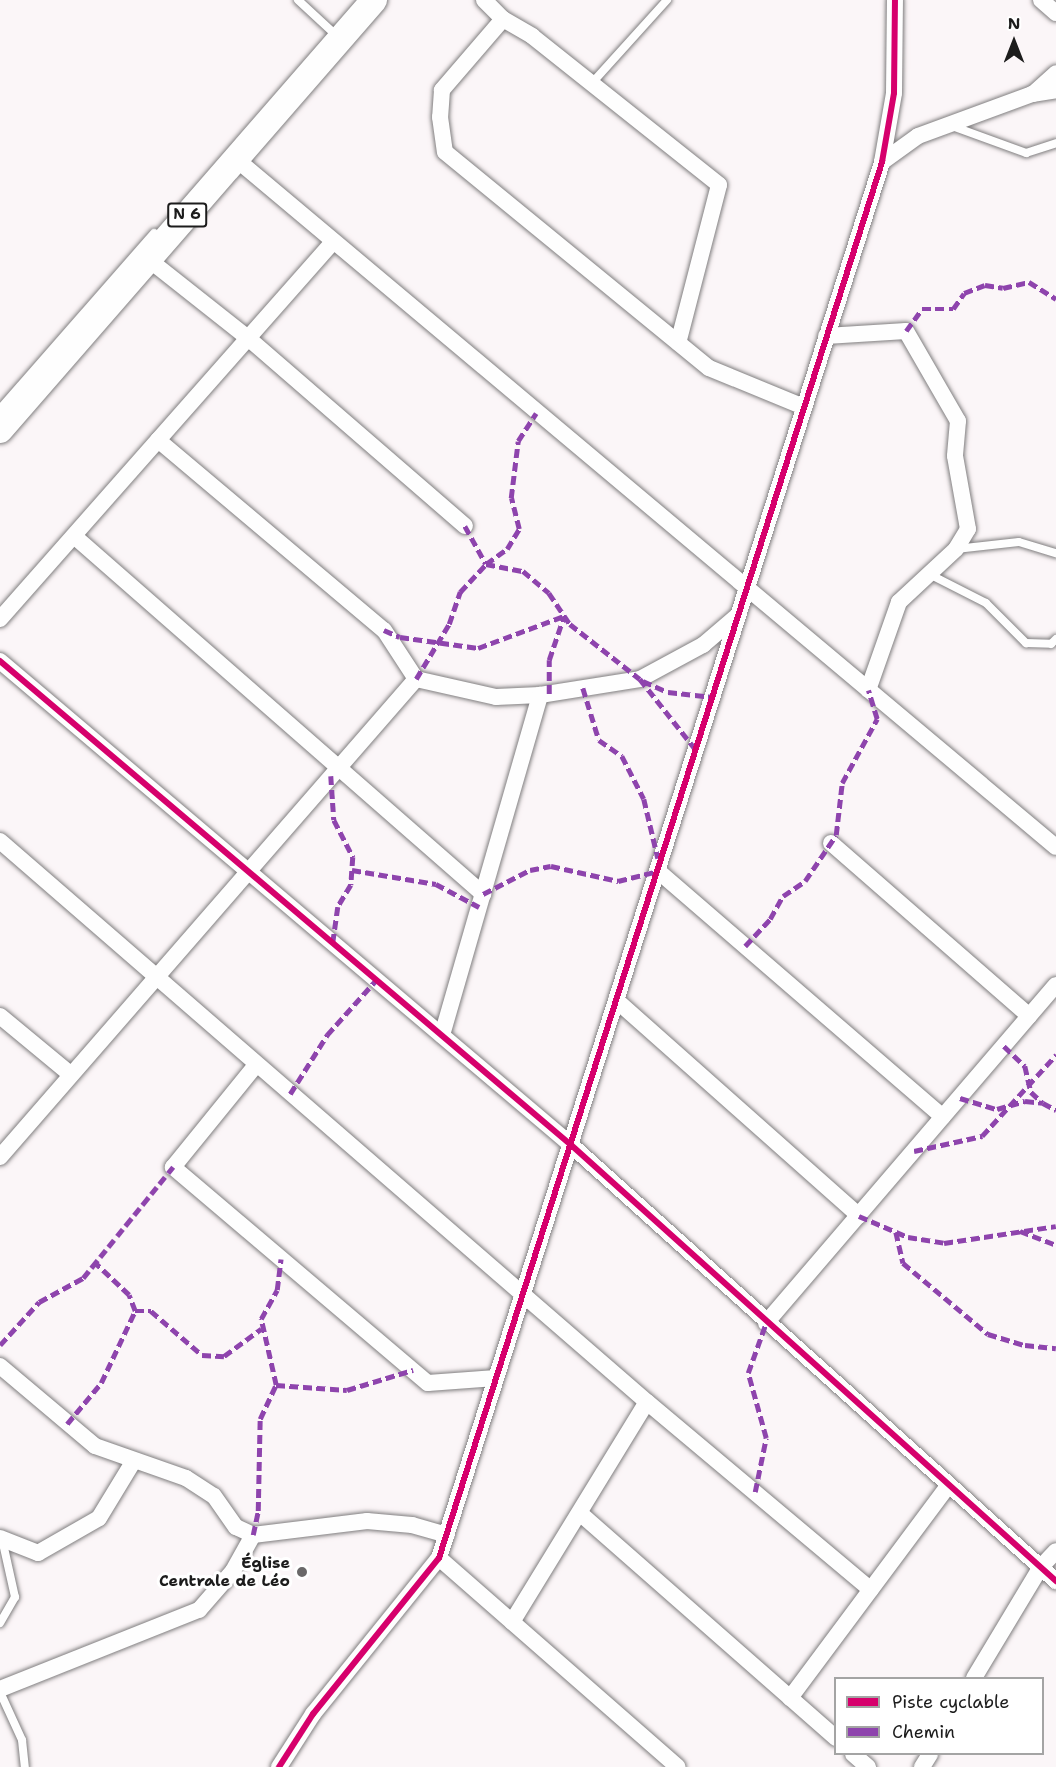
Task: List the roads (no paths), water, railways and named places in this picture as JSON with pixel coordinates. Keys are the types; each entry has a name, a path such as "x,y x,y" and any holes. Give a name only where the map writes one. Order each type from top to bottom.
{"main road":[{"name":"N 6","path":"0,430 236,159 333,33 374,0"}],"street":[{"path":"484,0 503,20 532,36 718,185 678,343"},
{"path":"279,1767 313,1714 440,1558 882,162 894,93 894,0"},
{"path":"1041,0 1056,13"},
{"path":"503,20 442,90 440,117 445,152 709,368 804,407"},
{"path":"1032,94 1056,73"},
{"path":"882,162 918,136 1032,94 1056,90"},
{"path":"236,159 332,243 1056,847"},
{"path":"0,619 332,243"},
{"path":"148,259 248,338 465,526"},
{"path":"826,336 906,331 945,392 958,421 955,456 968,529 956,549 899,602 868,690"},
{"path":"158,440 384,630 416,679 496,697 540,695 640,679 703,645 738,615"},
{"path":"74,536 340,766 483,894"},
{"path":"0,662 249,869 570,1144 766,1323 1056,1581"},
{"path":"0,1157 154,976 416,679"},
{"path":"442,1035 540,695"},
{"path":"0,841 647,1402 871,1590"},
{"path":"831,843 1029,1016"},
{"path":"658,871 943,1117"},
{"path":"766,1323 1056,986"},
{"path":"616,1000 859,1216"},
{"path":"0,1016 70,1074"},
{"path":"256,1065 173,1167 428,1383 496,1378"},
{"path":"0,1366 95,1446 133,1462 186,1478 213,1497 236,1527 253,1534 367,1521 412,1525 447,1535"},
{"path":"512,1622 582,1515 647,1402"},
{"path":"1,1539 38,1553 99,1518 133,1462"},
{"path":"790,1698 948,1486"},
{"path":"582,1515 834,1736"},
{"path":"0,1690 199,1610 233,1571 253,1534"},
{"path":"975,1677 1040,1568 1056,1551"},
{"path":"440,1558 678,1767"},
{"path":"854,1755 868,1767"}],"lane":[{"path":"298,0 333,33"},
{"path":"592,83 667,0"},
{"path":"950,125 1026,153 1056,143"},
{"path":"0,409 158,229"},
{"path":"956,549 1019,542 1056,553"},
{"path":"928,574 986,603 1026,643 1051,644 1056,639"},
{"path":"0,1623 15,1597 1,1539"},
{"path":"0,1690 22,1740 25,1767"}],"place":[{"name":"Église Centrale de Léo","path":"302,1572"}]}
